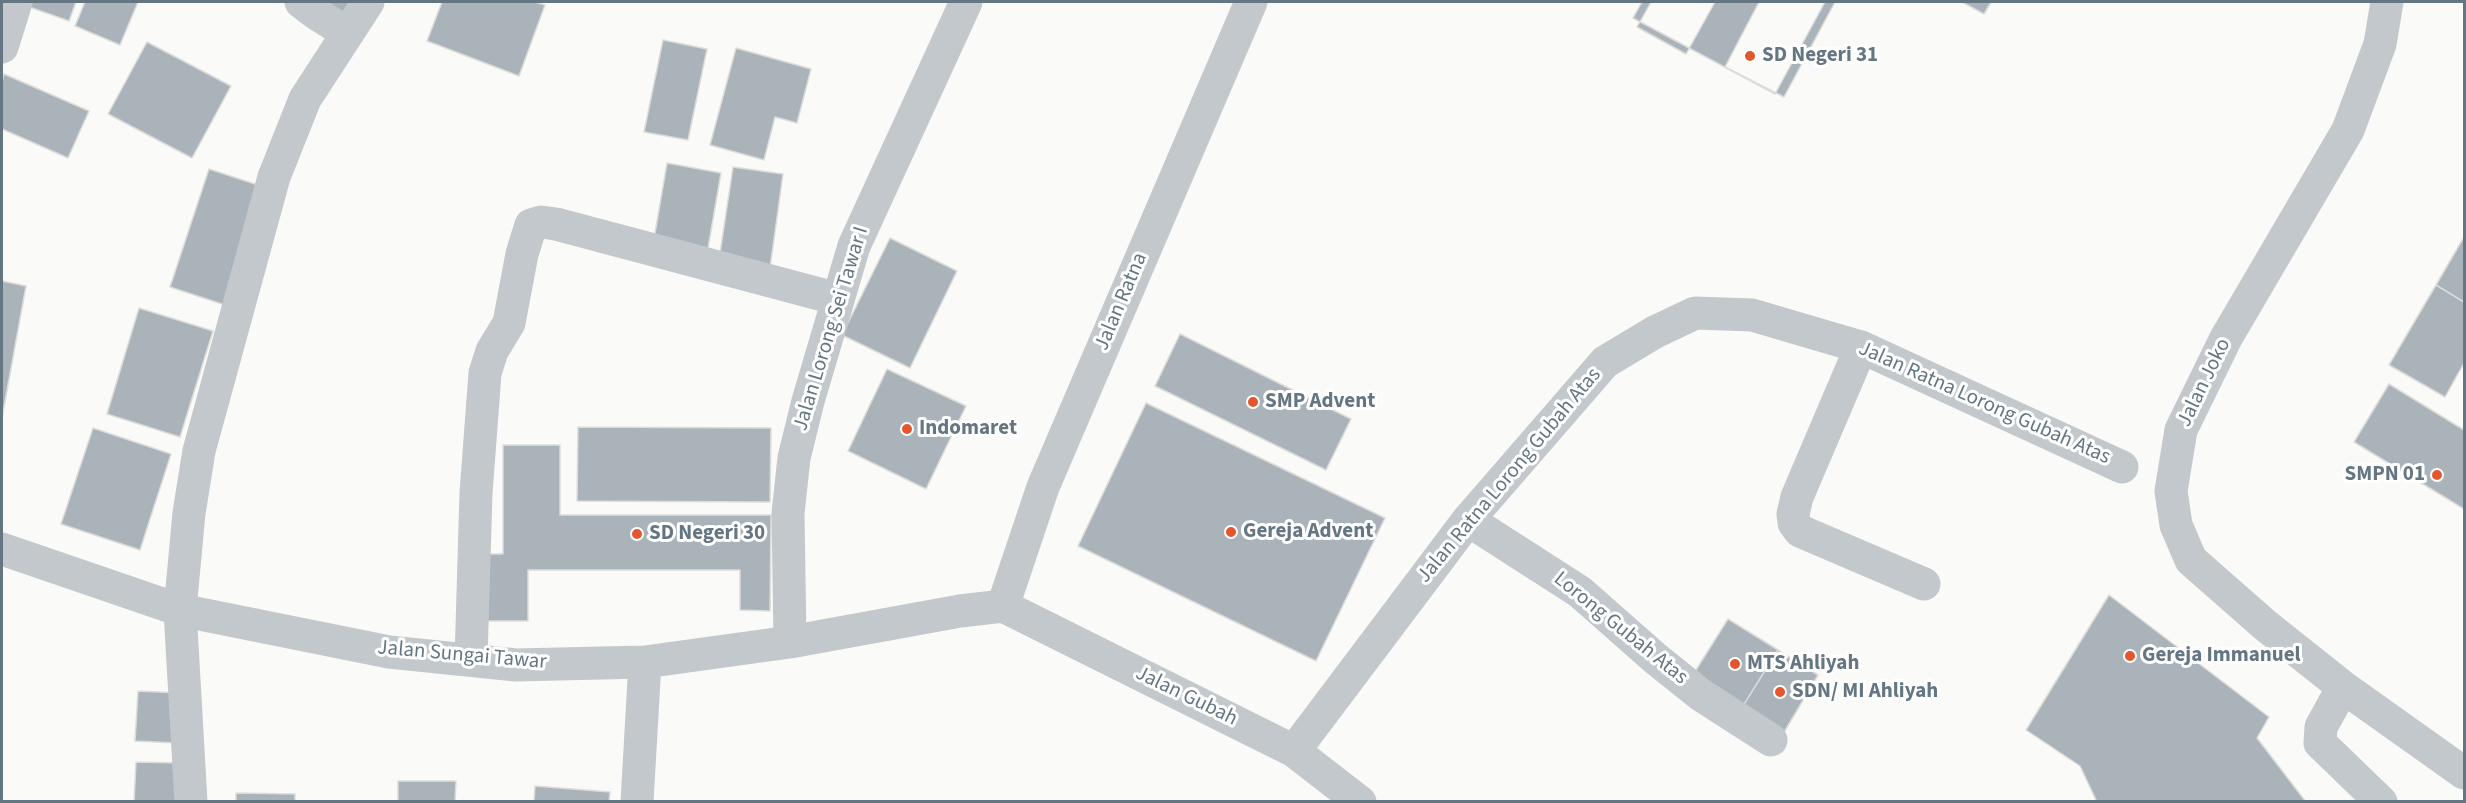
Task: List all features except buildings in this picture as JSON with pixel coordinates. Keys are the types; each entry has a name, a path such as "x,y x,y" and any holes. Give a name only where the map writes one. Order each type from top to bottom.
{"street":[{"path":"2,47 16,2"},
{"path":"301,2 347,33"},
{"path":"191,801 180,610 189,513 199,451 274,177 305,99 368,2"},
{"name":"Jalan Lorong Sei Tawar I","path":"790,642 788,513 794,458 808,401 854,246 966,2"},
{"name":"Jalan Ratna","path":"1003,606 1043,487 1251,2"},
{"name":"Jalan Joko","path":"2387,2 2380,44 2348,130 2226,338 2181,430 2171,491 2176,525 2192,560 2265,625 2343,687 2464,773"},
{"path":"471,660 476,493 485,373 492,351 510,319 522,254 531,225 540,222 556,224 838,299"},
{"name":"Jalan Ratna Lorong Gubah Atas","path":"1294,751 1468,520 1605,362 1655,332 1695,313 1752,315 1861,346 2122,467"},
{"path":"1861,346 1797,496 1793,514 1794,523 1800,531 1924,584"},
{"name":"Lorong Gubah Atas","path":"1468,520 1580,592 1656,659 1701,694 1771,740"},
{"name":"Jalan Sungai Tawar","path":"2,549 180,610 389,652 516,665 645,662 790,642 960,611 1003,606"},
{"name":"Jalan Gubah","path":"1003,606 1294,751 1360,801"},
{"path":"637,801 645,662"},
{"path":"2343,687 2321,726 2320,743 2380,801"}],"place":[{"name":"SD Negeri 31","path":"1750,56"},
{"name":"SMP Advent","path":"1253,402"},
{"name":"Indomaret","path":"907,429"},
{"name":"SMPN 01","path":"2437,475"},
{"name":"Gereja Advent","path":"1231,532"},
{"name":"SD Negeri 30","path":"637,534"},
{"name":"Gereja Immanuel","path":"2130,656"},
{"name":"MTS Ahliyah","path":"1735,664"},
{"name":"SDN/ MI Ahliyah","path":"1780,692"}]}
